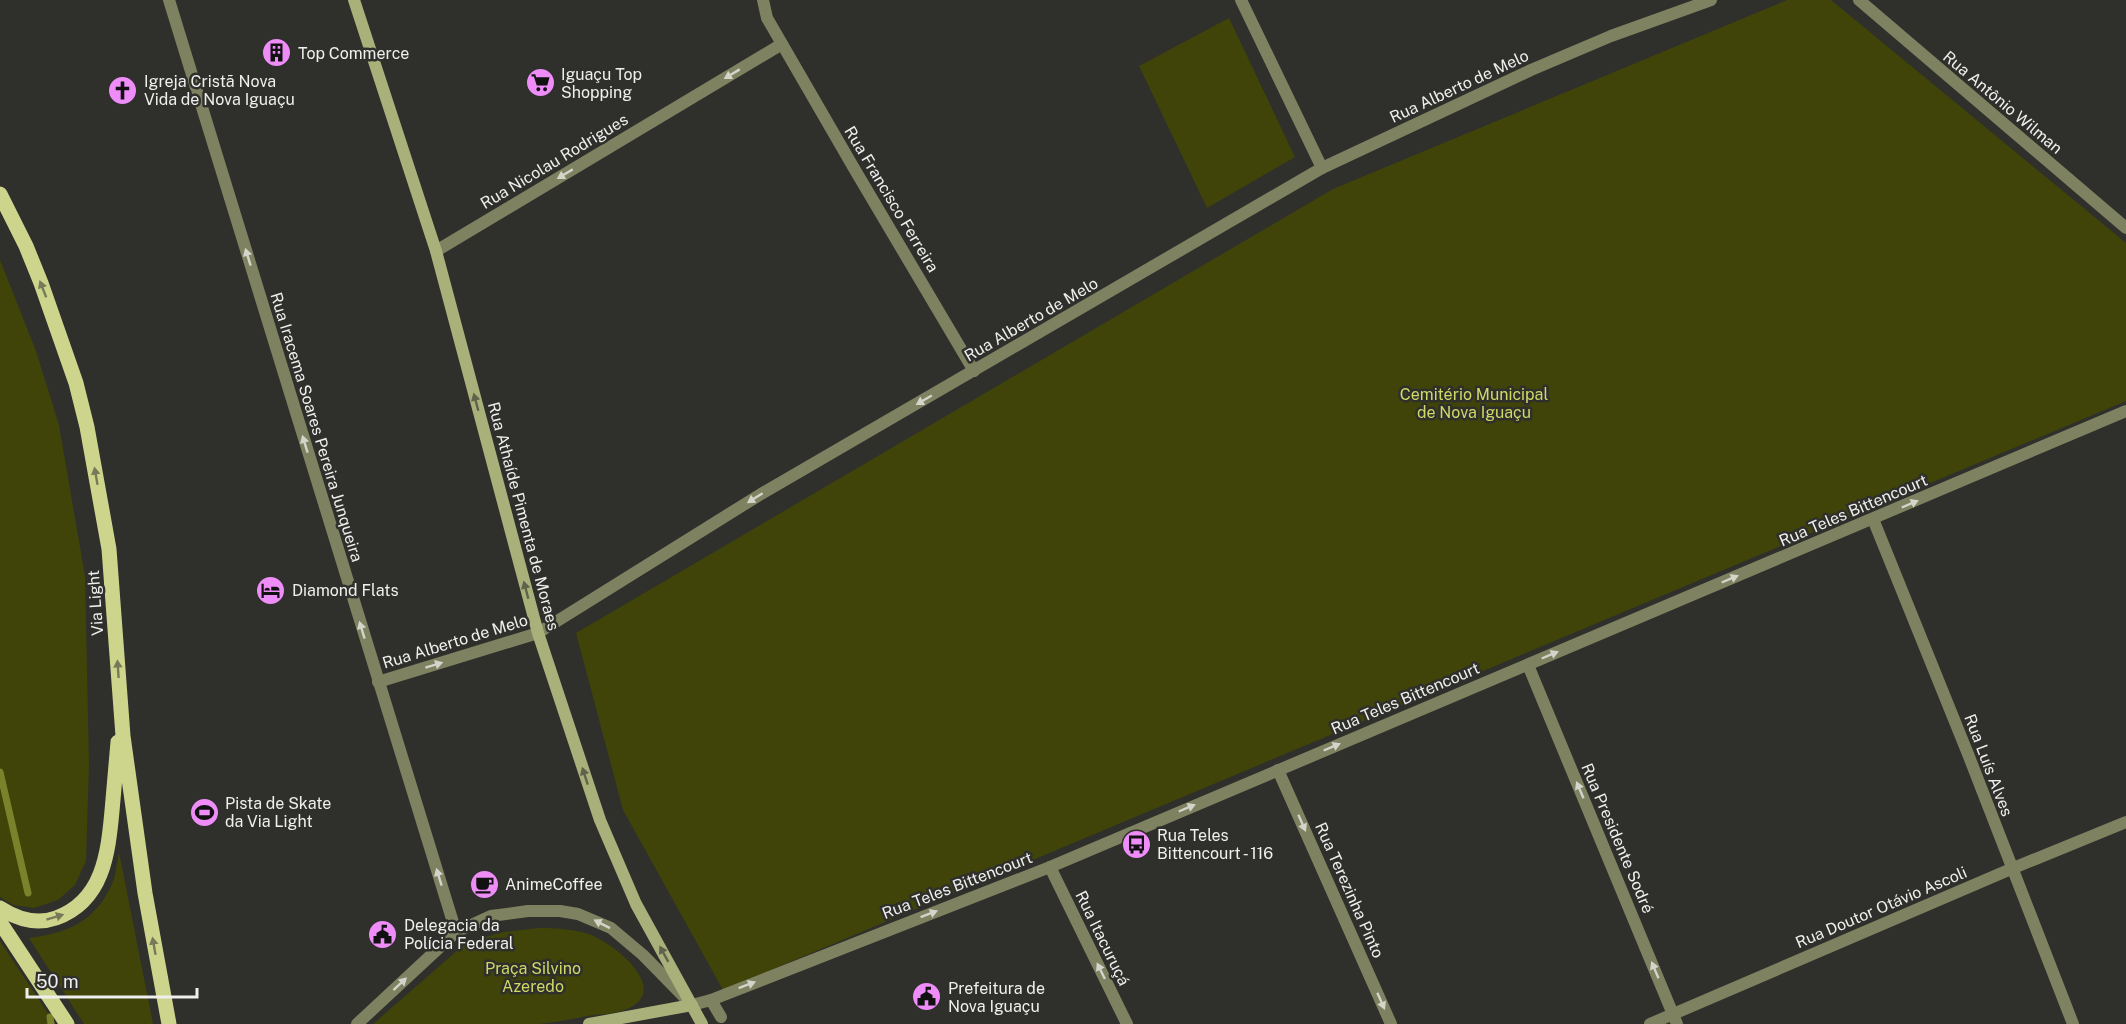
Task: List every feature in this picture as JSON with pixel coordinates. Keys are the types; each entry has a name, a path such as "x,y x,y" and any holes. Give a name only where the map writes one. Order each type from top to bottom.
{"main road":[{"name":"Rua Athaíde Pimenta de Moraes","path":"354,0 436,251 538,633 600,820 636,904 702,1024"},
{"name":"Via Light","path":"0,194 26,246 41,283 76,383 84,416 109,549 123,736 145,893 169,1024"},
{"path":"0,908 29,921 54,919 75,909 96,886 109,841 121,705"},
{"path":"0,922 67,1024"},
{"path":"589,1024 692,1005"}],"street":[{"name":"Rua Iracema Soares Pereira Junqueira","path":"169,0 456,932"},
{"name":"Rua Francisco Ferreira","path":"763,0 768,18 782,44 974,371"},
{"path":"1241,0 1322,168"},
{"name":"Rua Alberto de Melo","path":"378,682 538,633 761,494 1322,168 1531,70 1611,36 1711,0"},
{"name":"Rua Antônio Wilman","path":"1859,0 2126,228"},
{"name":"Rua Nicolau Rodrigues","path":"436,251 782,44"},
{"name":"Rua Teles Bittencourt","path":"692,1005 711,1000 1050,867 2126,411"},
{"name":"Rua Luís Alves","path":"1873,519 2073,1024"},
{"name":"Rua Presidente Sodré","path":"1528,664 1675,1019"},
{"name":"Rua Terezinha Pinto","path":"1278,770 1391,1024"},
{"name":"Rua Doutor Otávio Ascoli","path":"1650,1024 1675,1019 2011,869 2126,822"},
{"name":"Rua Itacuruçá","path":"1050,867 1127,1024"},
{"path":"357,1024 456,932 491,916 543,911 578,914 610,928 628,942 692,1005"},
{"path":"711,1000 721,1017"}],"green space":[{"name":"Cemitério Municipal de Nova Iguaçu","path":"1787,0 1831,0 2126,243 2126,401 723,990 623,810 576,633 1333,189"},
{"path":"1229,18 1295,157 1207,208 1139,66"},
{"path":"0,260 36,351 59,425 85,576 89,764 86,861 75,885 58,900 34,908 13,905 0,897"},
{"path":"119,852 153,1024 84,1024 29,938 67,929 97,908 112,884"},
{"name":"Praça Silvino Azeredo","path":"539,928 583,932 612,947 624,956 642,979 644,990 640,1000 627,1009 617,1012 537,1024 373,1024 467,942 504,932"},
{"path":"0,941 55,1024 0,1024"}],"waterway":[{"path":"0,772 28,893"},
{"path":"50,1017 51,1024"}],"place":[{"name":"Top Commerce","path":"277,53"},
{"name":"Iguaçu Top Shopping","path":"540,83"},
{"name":"Igreja Cristã Nova Vida de Nova Iguaçu","path":"123,90"},
{"name":"Diamond Flats","path":"271,590"},
{"name":"Pista de Skate da Via Light","path":"204,812"},
{"name":"Rua Teles Bittencourt - 116","path":"1136,844"},
{"name":"AnimeCoffee","path":"484,884"},
{"name":"Delegacia da Polícia Federal","path":"383,934"},
{"name":"Prefeitura de Nova Iguaçu","path":"927,997"}]}
